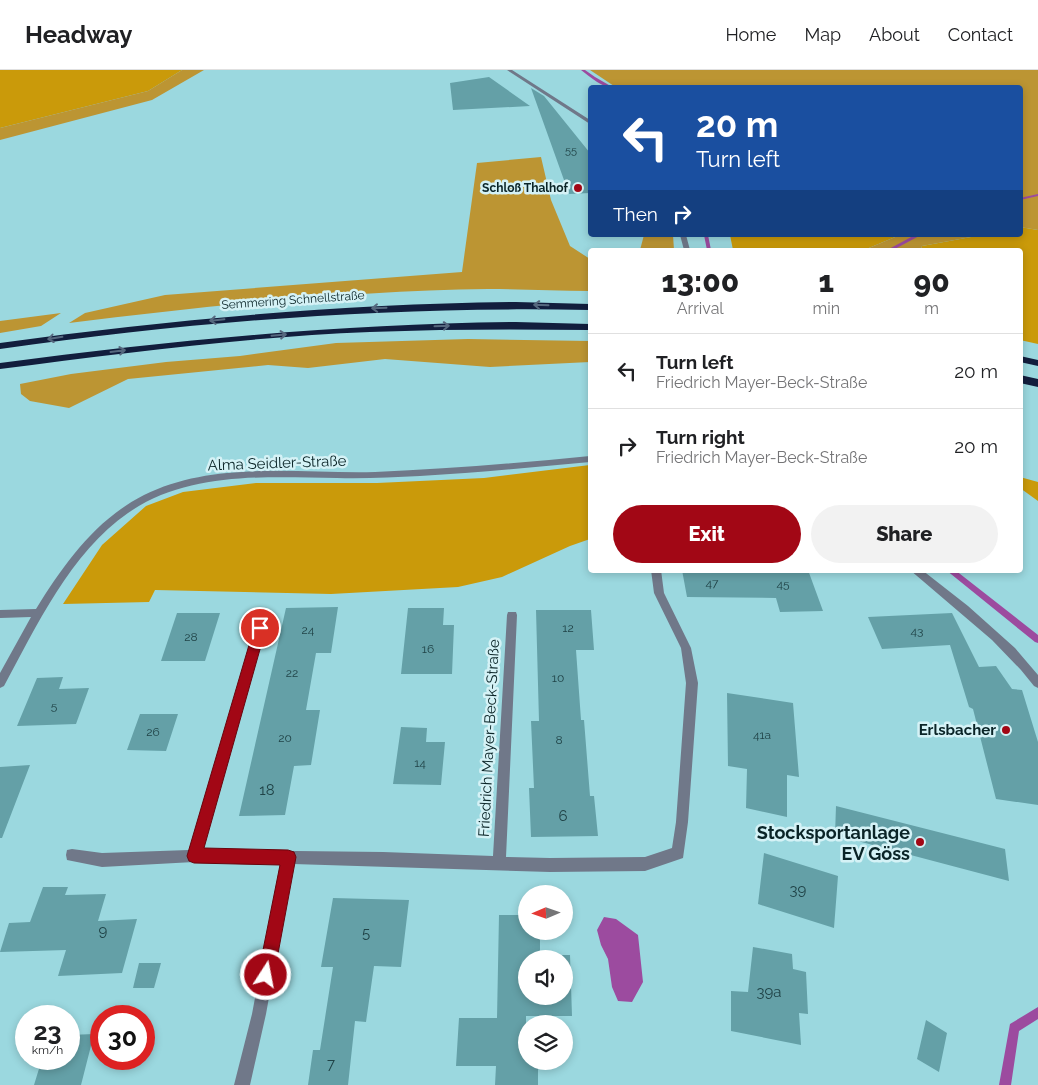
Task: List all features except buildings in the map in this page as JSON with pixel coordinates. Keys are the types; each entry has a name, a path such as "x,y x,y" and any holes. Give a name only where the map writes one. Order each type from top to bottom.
{"highway":[{"name":"Semmering Schnellstraße","path":"0,346 76,335 228,319 320,312 456,305 588,307"},
{"path":"0,366 170,345 315,332 450,325 588,327"},
{"path":"1023,360 1038,362"},
{"path":"1023,380 1038,383"}],"street":[{"path":"510,70 588,121"},
{"name":"Alma Seidler-Straße","path":"0,683 60,579 99,532 125,510 160,491 197,480 262,475 343,476 422,473 588,459"},
{"path":"72,855 102,860 194,856 288,857 550,865 645,864 678,854 692,683 686,648 659,594 656,573"},
{"path":"919,573 998,637 1038,684"},
{"path":"0,614 39,613"},
{"name":"Friedrich Mayer-Beck-Straße","path":"499,862 512,615"},
{"path":"194,856 260,628"},
{"path":"242,1085 259,1014 288,857"}],"shaded area":[{"path":"0,70 182,70 148,91 0,128"},
{"path":"182,70 204,70 152,100 0,140 0,128 148,91"},
{"path":"590,70 1038,70 1038,230 1023,228 1023,85 612,85"},
{"path":"541,157 551,200 570,246 588,258 588,291 435,290 330,296 225,305 69,323 85,313 165,295 462,272 477,163"},
{"path":"1023,228 1038,230 1038,344 1023,341 1023,248 922,248 922,246 971,237 1023,237"},
{"path":"643,237 673,237 674,248 641,248"},
{"path":"730,237 895,237 869,248 733,248"},
{"path":"895,237 971,237 922,246 922,248 869,248"},
{"path":"61,313 41,326 0,333 0,321"},
{"path":"468,339 588,341 588,362 490,367 385,359 308,368 268,365 128,379 69,408 30,401 21,394 20,384 71,374 166,362 240,356 336,343"},
{"path":"588,465 588,540 502,577 458,587 331,594 155,590 149,602 63,604 102,545 146,506 183,492 256,483 377,483 484,478"},
{"path":"1023,478 1038,482 1038,501 1023,490"},
{"path":"604,917 616,919 638,935 643,982 632,1002 618,1001 612,987 608,959 601,945 597,930"}],"waterway":[{"path":"583,70 607,85"},
{"path":"1023,198 1038,195"},
{"path":"706,237 709,248"},
{"path":"893,248 915,237"},
{"path":"954,573 1038,640"},
{"path":"1005,1085 1014,1028 1038,1013"}],"place":[{"name":"Schloß Thalhof","path":"578,188"},
{"name":"Erlsbacher","path":"1006,730"},
{"name":"Stocksportanlage EV Göss","path":"920,842"}],"route":[{"path":"260,628 194,856 288,857 266,975"}]}
